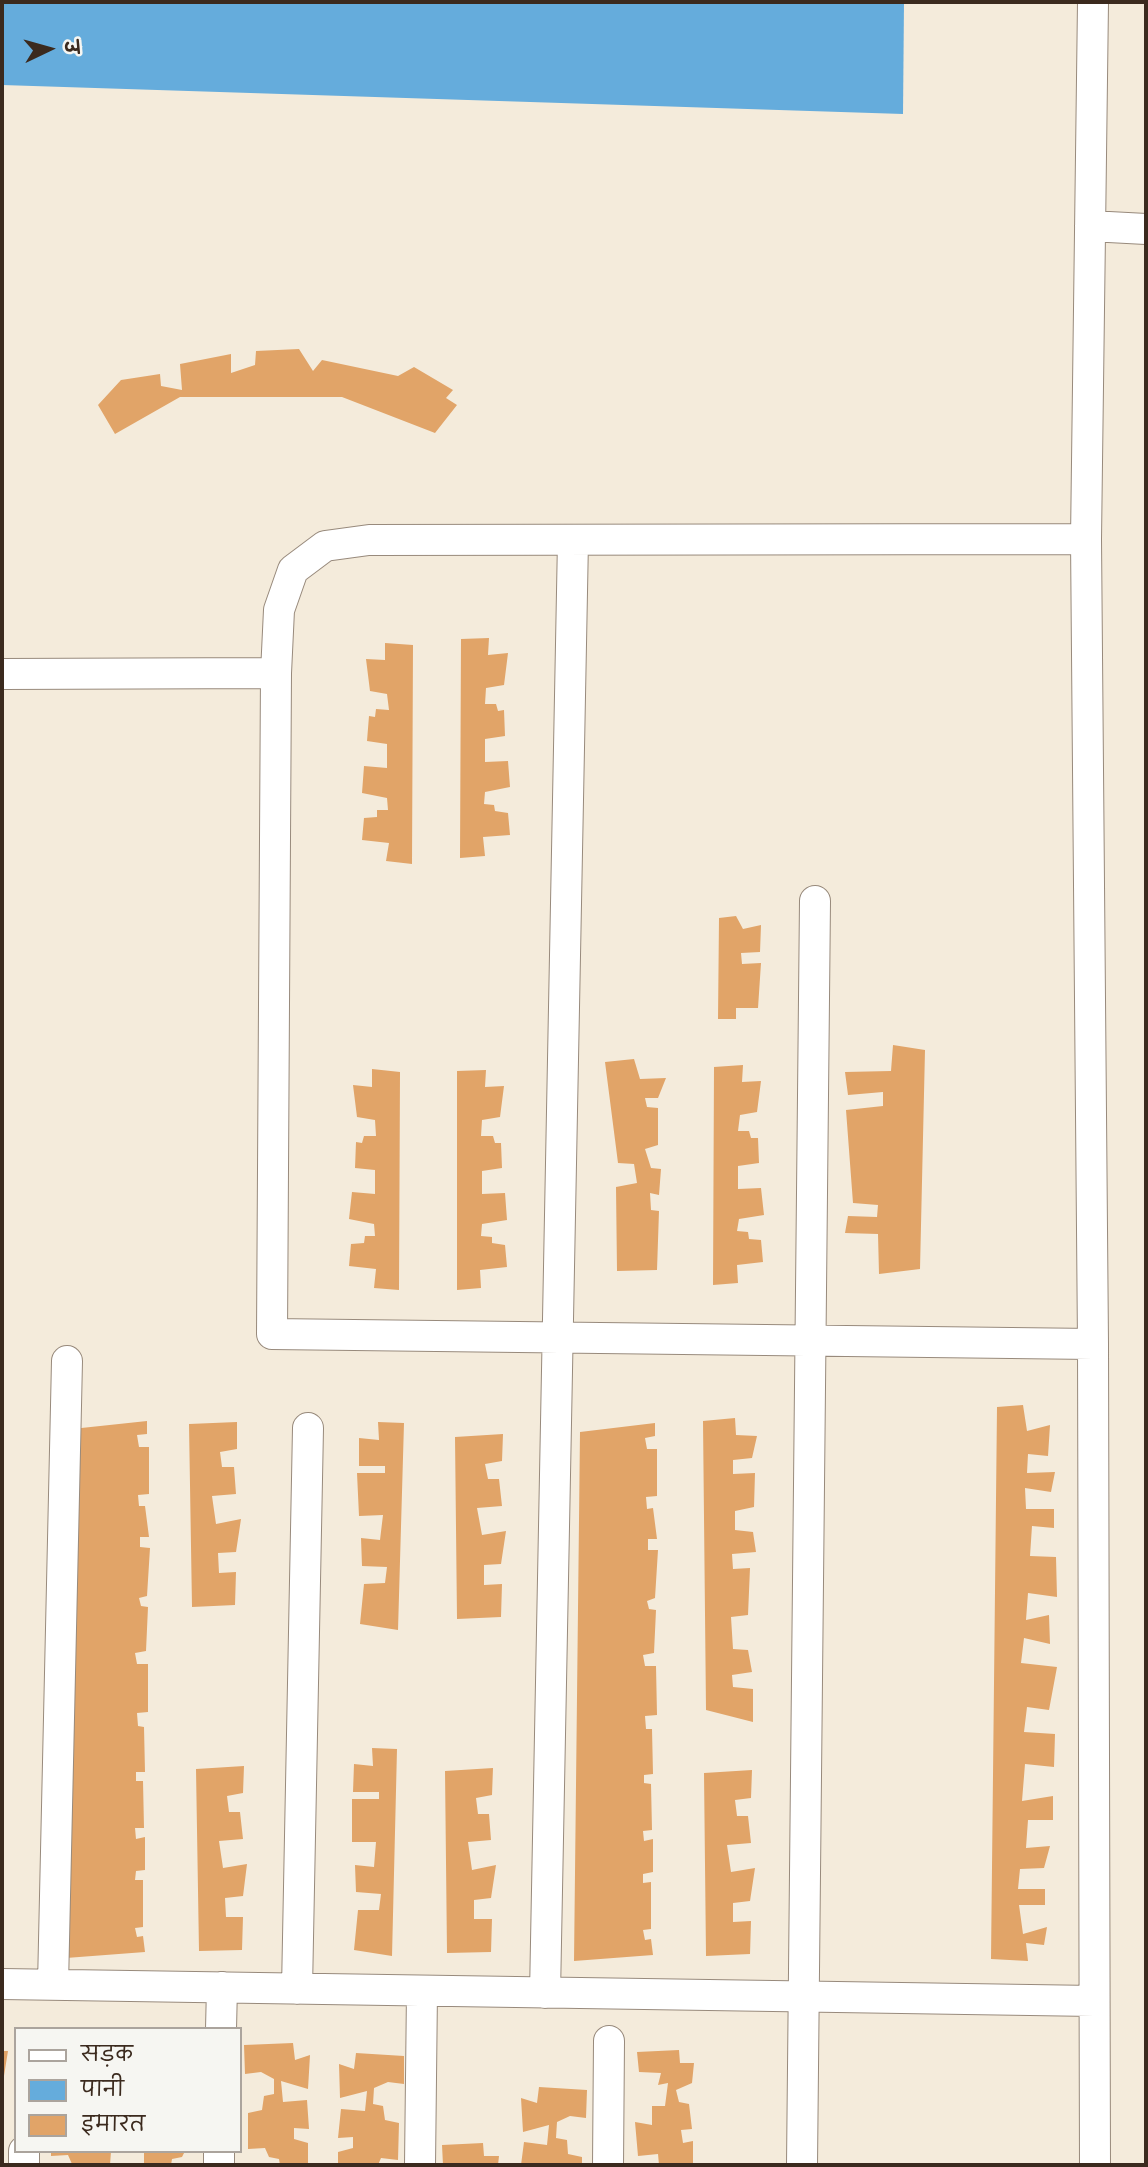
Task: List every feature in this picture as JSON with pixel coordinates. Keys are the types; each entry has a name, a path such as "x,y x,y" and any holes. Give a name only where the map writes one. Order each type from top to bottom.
{"street":[{"path":"1093,2 1086,539 1093,1344 1095,2165"},
{"path":"1090,226 1146,229"},
{"path":"1086,539 369,540 326,546 293,570 279,610 276,673 272,1334 1093,1344"},
{"path":"545,1993 573,540"},
{"path":"2,674 276,673"},
{"path":"802,2165 815,901"},
{"path":"53,1985 67,1361"},
{"path":"297,1989 308,1428"},
{"path":"2,1984 1094,2001"},
{"path":"221,2027 222,1987"},
{"path":"420,2165 422,1990"},
{"path":"608,2165 609,2041"}],"water":[{"path":"2,2 904,2 903,114 2,85"}],"building":[{"path":"299,349 313,371 322,360 398,376 414,367 453,390 446,398 457,405 435,433 342,397 180,397 115,434 98,405 121,380 160,374 161,386 182,390 180,364 231,354 231,373 255,365 256,351"},
{"path":"489,638 488,655 508,653 504,685 486,688 485,704 496,704 498,711 504,710 505,736 485,739 485,762 508,761 510,787 485,792 484,804 494,805 495,811 508,813 510,835 483,837 485,856 460,858 461,639"},
{"path":"385,643 413,645 412,864 386,861 389,843 362,840 364,818 377,817 377,810 388,810 387,798 362,793 364,766 387,768 387,744 367,741 369,716 375,717 376,709 389,710 387,694 370,691 366,659 385,660"},
{"path":"736,916 743,929 761,925 760,952 741,953 742,964 761,963 758,1008 736,1008 736,1019 718,1019 719,918"},
{"path":"893,1045 925,1050 920,1269 879,1274 878,1234 845,1233 848,1216 877,1217 878,1205 853,1203 846,1110 883,1106 883,1092 848,1095 845,1072 891,1071"},
{"path":"634,1059 640,1079 666,1078 658,1098 645,1098 647,1107 658,1108 658,1145 645,1149 651,1168 661,1169 659,1195 650,1193 651,1210 659,1211 657,1270 617,1271 616,1187 637,1183 634,1164 618,1163 605,1062"},
{"path":"743,1065 742,1082 761,1081 757,1112 740,1115 738,1131 749,1131 751,1138 758,1138 759,1163 738,1166 738,1189 761,1188 764,1215 739,1219 737,1231 748,1232 749,1239 761,1240 763,1262 737,1265 738,1283 713,1285 714,1067"},
{"path":"372,1069 400,1072 399,1290 374,1288 376,1269 349,1266 351,1244 364,1243 365,1236 375,1236 374,1224 349,1219 352,1192 375,1194 375,1170 355,1168 356,1142 362,1143 364,1136 376,1136 375,1120 357,1117 353,1085 372,1087"},
{"path":"486,1070 485,1087 504,1086 500,1117 482,1120 481,1136 493,1136 495,1143 501,1143 502,1168 482,1171 482,1194 505,1193 507,1220 482,1224 481,1236 492,1237 492,1243 505,1245 507,1267 480,1270 481,1288 457,1290 457,1071"},
{"path":"1023,1405 1027,1431 1050,1425 1048,1456 1028,1454 1027,1473 1055,1472 1051,1492 1025,1488 1026,1509 1054,1509 1054,1528 1032,1526 1030,1556 1056,1557 1057,1597 1028,1593 1026,1620 1049,1615 1050,1644 1024,1638 1021,1663 1057,1667 1049,1710 1027,1707 1024,1732 1055,1734 1054,1767 1025,1764 1022,1801 1053,1796 1053,1820 1028,1820 1026,1848 1050,1846 1044,1868 1020,1869 1018,1889 1045,1889 1045,1905 1019,1905 1023,1934 1047,1927 1044,1945 1026,1943 1028,1961 991,1959 997,1407"},
{"path":"735,1418 736,1435 757,1436 752,1458 733,1460 733,1474 755,1473 754,1507 735,1511 735,1530 753,1532 756,1552 732,1554 733,1569 750,1568 748,1615 731,1617 733,1649 748,1650 752,1672 732,1675 733,1687 753,1689 753,1722 706,1710 703,1421"},
{"path":"147,1421 147,1434 137,1435 139,1447 149,1447 149,1494 138,1495 139,1506 145,1506 149,1537 140,1537 140,1547 150,1548 147,1596 139,1598 141,1606 148,1607 146,1651 135,1653 137,1664 148,1664 148,1712 137,1713 138,1726 144,1727 145,1772 136,1772 136,1781 143,1781 144,1828 135,1828 136,1839 145,1837 145,1870 136,1871 135,1880 143,1880 143,1927 135,1928 137,1937 143,1936 145,1952 66,1958 72,1429"},
{"path":"237,1422 237,1449 220,1452 222,1467 234,1467 236,1494 212,1496 216,1524 241,1519 236,1552 218,1553 219,1573 236,1572 235,1605 192,1607 189,1424"},
{"path":"378,1422 404,1423 398,1630 360,1624 364,1584 385,1583 387,1567 362,1566 361,1538 380,1540 383,1515 359,1516 357,1473 385,1473 385,1466 359,1466 359,1438 379,1440"},
{"path":"655,1423 655,1436 645,1438 647,1449 657,1449 657,1496 646,1497 647,1509 653,1508 657,1539 648,1539 648,1550 658,1550 655,1598 647,1601 649,1609 656,1610 654,1653 643,1655 645,1666 656,1666 657,1715 645,1716 646,1729 652,1729 653,1774 644,1775 644,1783 651,1784 652,1830 643,1831 644,1841 653,1839 653,1872 643,1874 643,1883 651,1882 651,1929 643,1930 645,1940 651,1939 653,1955 574,1961 580,1432"},
{"path":"503,1434 502,1461 485,1464 488,1479 499,1479 502,1506 477,1508 482,1535 506,1531 501,1564 484,1565 484,1585 502,1584 501,1617 457,1619 455,1437"},
{"path":"372,1748 397,1749 392,1956 354,1950 358,1910 379,1910 381,1894 356,1892 355,1865 374,1867 376,1842 352,1842 352,1799 379,1799 379,1792 353,1792 354,1764 373,1766"},
{"path":"244,1766 243,1793 227,1796 229,1812 240,1812 243,1839 219,1841 223,1868 247,1864 243,1896 225,1898 226,1917 243,1917 242,1950 199,1951 196,1769"},
{"path":"493,1768 492,1795 476,1798 478,1814 489,1814 491,1840 468,1842 472,1870 496,1865 491,1898 474,1900 474,1919 492,1919 491,1952 447,1953 445,1771"},
{"path":"752,1770 751,1798 735,1800 737,1816 748,1816 751,1843 727,1845 731,1872 755,1868 750,1901 733,1903 733,1922 751,1921 750,1954 706,1956 704,1773"},
{"path":"293,2043 295,2060 310,2055 308,2089 281,2081 283,2102 307,2100 309,2129 294,2128 294,2139 308,2143 308,2165 280,2165 279,2159 269,2157 265,2148 248,2149 248,2113 262,2110 264,2096 274,2094 274,2079 261,2072 245,2074 244,2045"},
{"path":"679,2050 680,2063 694,2063 692,2083 676,2090 679,2102 689,2104 692,2129 681,2130 683,2143 693,2141 693,2165 659,2165 658,2154 638,2156 635,2122 652,2125 652,2106 665,2106 668,2083 658,2085 661,2073 639,2072 637,2052"},
{"path":"2,2051 8,2051 3,2082 2,2082"},
{"path":"356,2053 404,2056 404,2084 388,2082 374,2088 373,2104 383,2106 385,2120 399,2123 398,2160 381,2158 378,2165 338,2165 338,2152 353,2148 353,2137 338,2138 341,2109 365,2111 367,2091 340,2098 339,2064 354,2069"},
{"path":"539,2087 587,2090 586,2118 570,2116 557,2122 556,2138 567,2140 568,2154 582,2157 582,2165 521,2165 524,2142 547,2145 549,2125 523,2132 521,2098 537,2103"},
{"path":"483,2143 484,2156 499,2156 498,2165 443,2165 442,2145"},
{"path":"51,2153 111,2153 110,2165 72,2164 68,2155 51,2156"},
{"path":"144,2153 184,2153 182,2157 172,2159 171,2165 144,2165"}]}
